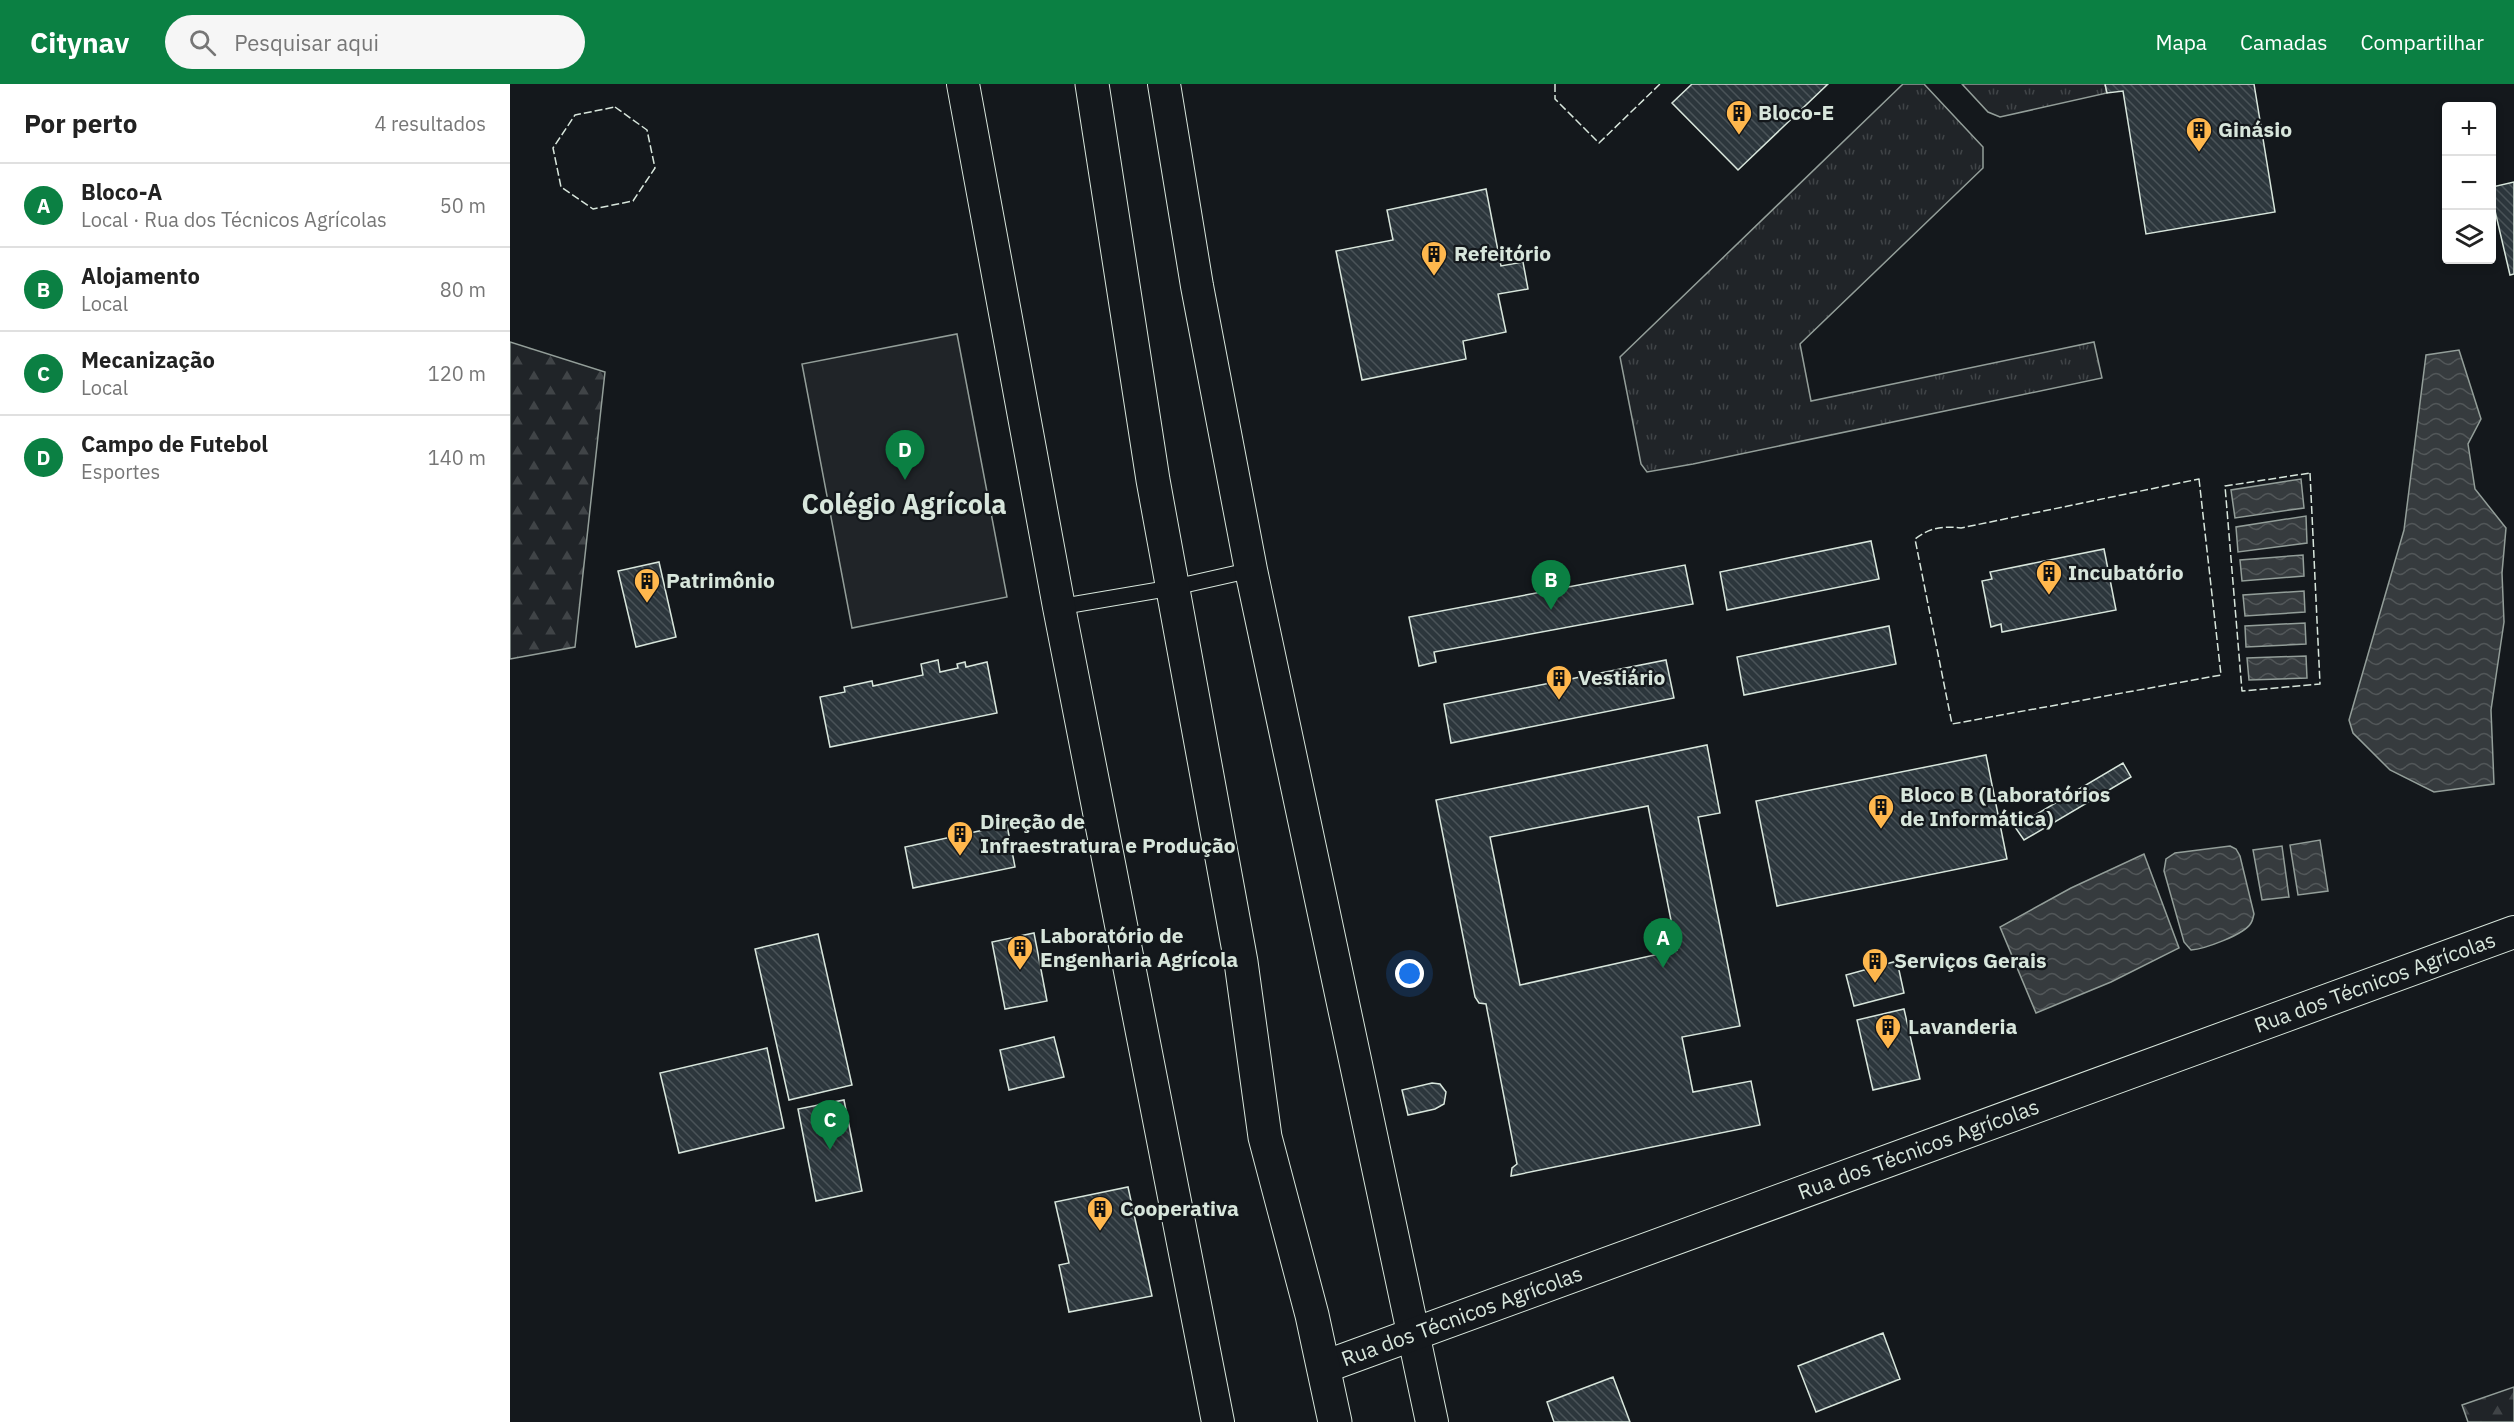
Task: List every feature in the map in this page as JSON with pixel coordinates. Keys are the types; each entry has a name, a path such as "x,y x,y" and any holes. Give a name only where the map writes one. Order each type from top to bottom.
{"main road":[{"path":"1092,84 1152,480 1171,588 1241,962 1286,1132 1312,1315 1335,1422"}],"street":[{"path":"963,84 1059,607 1218,1422"},
{"path":"1164,84 1197,286 1251,570 1432,1422"},
{"name":"Rua dos Técnicos Agrícolas","path":"1324,1367 2514,932"}],"lane":[{"path":"1059,607 1171,588 1251,570"}],"green space":[{"path":"1903,84 1924,84 1983,147 1983,168 1800,344 1811,401 2094,342 2102,378 1647,472 1641,464 1620,357"},
{"path":"1962,84 2105,84 2107,93 2000,117 1988,112"},
{"path":"957,334 1007,597 852,628 802,364"},
{"path":"510,342 605,372 575,647 510,659"},
{"path":"2514,1387 2514,1422 2468,1422 2462,1405"}],"water":[{"path":"2459,350 2481,419 2468,444 2475,489 2506,528 2502,573 2504,622 2491,710 2494,784 2434,792 2390,770 2353,733 2349,720 2404,530 2426,355"},
{"path":"2301,479 2304,508 2235,518 2231,490"},
{"path":"2306,516 2307,543 2238,552 2236,527"},
{"path":"2303,555 2304,576 2242,581 2240,560"},
{"path":"2304,591 2305,612 2245,616 2243,595"},
{"path":"2305,623 2306,644 2246,647 2245,626"},
{"path":"2306,656 2307,678 2249,680 2247,658"},
{"path":"2320,840 2328,891 2298,895 2290,845"},
{"path":"2230,846 2236,849 2240,856 2254,914 2252,921 2247,928 2232,937 2191,950 2184,942 2164,871 2166,859 2175,853"},
{"path":"2282,846 2289,897 2262,900 2253,850"},
{"path":"2144,854 2179,948 2111,982 2036,1013 2000,927 2071,888"}],"building":[{"name":"Bloco-E","path":"1692,84 1828,84 1738,170 1672,103"},
{"name":"Ginásio","path":"2105,84 2254,84 2275,212 2146,234 2123,91 2107,93"},
{"path":"2514,182 2514,274 2510,275 2496,215 2496,186"},
{"name":"Refeitório","path":"1486,189 1501,266 1523,262 1528,289 1498,294 1506,332 1463,341 1466,359 1362,380 1336,251 1393,240 1387,210"},
{"path":"1871,541 1879,579 1727,610 1720,572"},
{"name":"Incubatório","path":"2104,549 2116,610 2002,632 2001,624 1991,627 1982,581 1992,579 1990,572"},
{"name":"Patrimônio","path":"659,562 676,637 636,647 618,571"},
{"path":"1685,565 1693,604 1434,652 1436,662 1419,666 1409,617"},
{"path":"1889,626 1896,664 1744,695 1737,657"},
{"path":"938,660 940,672 958,668 957,664 965,662 966,667 987,662 997,713 830,747 820,697 845,692 844,687 872,681 873,686 923,675 921,664"},
{"name":"Vestiário","path":"1666,660 1674,698 1451,743 1444,704"},
{"path":"1707,745 1720,813 1698,817 1740,1026 1682,1037 1693,1092 1751,1081 1760,1125 1511,1176 1512,1168 1517,1164 1486,1004 1479,1003 1475,997 1436,800","holes":["1648,806 1677,950 1520,985 1490,837"]},
{"name":"Bloco B (Laboratórios de Informática)","path":"1986,755 2007,859 1777,906 1756,801"},
{"path":"2123,763 2131,777 2024,840 2015,827"},
{"name":"Direção de Infraestratura e Produção","path":"1007,825 1015,867 913,888 905,847"},
{"name":"Laboratório de Engenharia Agrícola","path":"1034,933 1047,1001 1005,1009 992,942"},
{"path":"818,934 852,1085 789,1100 755,949"},
{"name":"Serviços Gerais","path":"1897,961 1904,993 1854,1006 1846,975"},
{"name":"Lavanderia","path":"1904,1009 1920,1079 1873,1090 1857,1020"},
{"path":"1054,1037 1064,1077 1009,1090 1000,1050"},
{"path":"767,1048 784,1128 679,1153 660,1073"},
{"path":"1432,1083 1440,1084 1446,1092 1444,1104 1435,1109 1408,1115 1402,1090"},
{"path":"844,1100 862,1191 816,1201 798,1109"},
{"name":"Cooperativa","path":"1128,1187 1152,1296 1069,1312 1059,1265 1069,1263 1055,1202"},
{"path":"1883,1333 1900,1379 1816,1412 1798,1366"},
{"path":"1613,1377 1630,1422 1554,1422 1547,1402"}],"fence":[{"path":"1555,84 1555,99 1599,143 1660,84"},
{"path":"615,107 647,130 655,168 633,201 593,209 561,187 553,148 575,115 615,107"},
{"path":"2310,473 2320,684 2242,691 2225,486 2310,473"},
{"path":"2199,479 2221,675 1952,724 1915,539 1937,528 1961,528 2199,479"}],"place":[{"name":"Bloco-E","path":"1739,136"},
{"name":"Ginásio","path":"2199,153"},
{"name":"Refeitório","path":"1434,277"},
{"name":"Campo de Futebol","path":"905,480"},
{"name":"Incubatório","path":"2049,596"},
{"name":"Patrimônio","path":"647,604"},
{"name":"Alojamento","path":"1551,610"},
{"name":"Vestiário","path":"1559,701"},
{"name":"Bloco B (Laboratórios de Informática)","path":"1881,830"},
{"name":"Direção de Infraestratura e Produção","path":"960,857"},
{"name":"Bloco-A","path":"1663,968"},
{"name":"Laboratório de Engenharia Agrícola","path":"1020,971"},
{"name":"Serviços Gerais","path":"1875,984"},
{"name":"Lavanderia","path":"1888,1050"},
{"name":"Mecanização","path":"830,1150"},
{"name":"Cooperativa","path":"1100,1232"}],"district":[{"name":"Colégio Agrícola","path":"904,505"}]}
